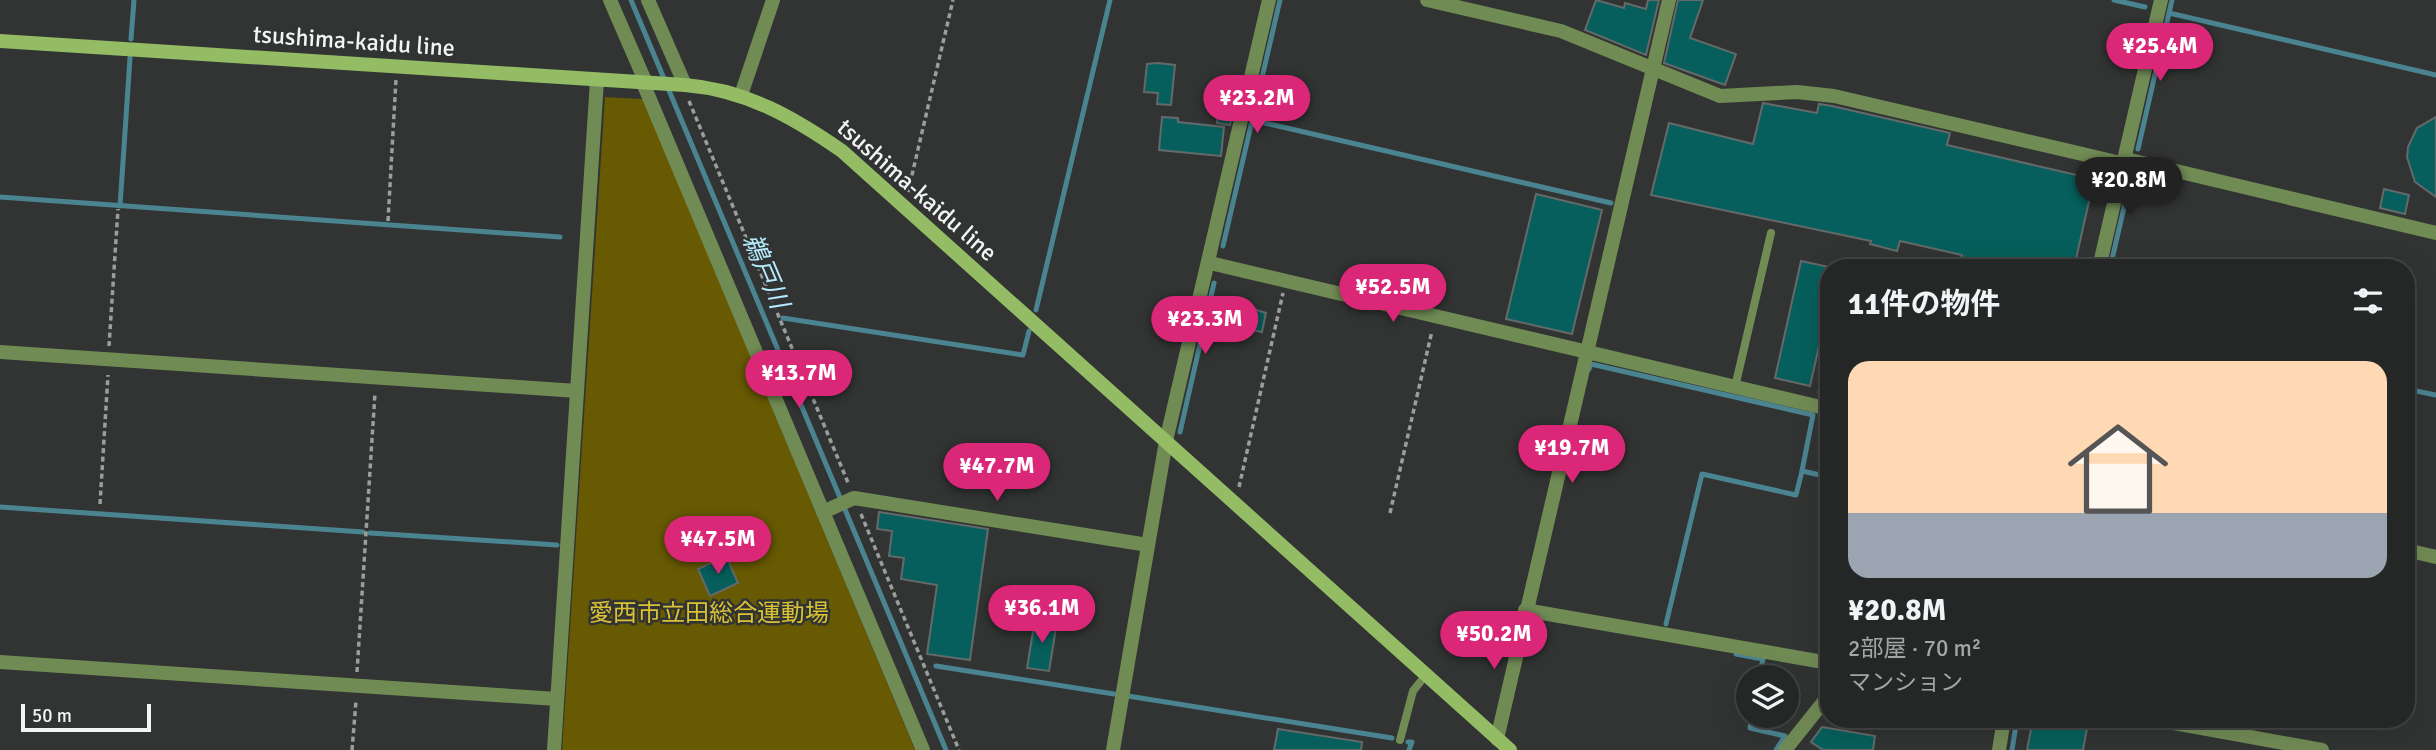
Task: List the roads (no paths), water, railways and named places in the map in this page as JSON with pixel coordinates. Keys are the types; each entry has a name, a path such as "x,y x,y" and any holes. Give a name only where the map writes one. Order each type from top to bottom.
{"main road":[{"name":"tsushima-kaidu line","path":"0,41 683,85 741,94 769,106 842,151 1510,750"}],"street":[{"path":"610,0 826,510 923,750"},
{"path":"649,0 683,85"},
{"path":"741,94 774,0"},
{"path":"1113,750 1166,441 1210,263 1269,0"},
{"path":"1427,0 1561,31 1652,71 1720,96 1797,92 1834,96 2436,233"},
{"path":"1497,739 1585,351 1669,0"},
{"path":"2101,259 2161,0"},
{"path":"554,750 597,80"},
{"path":"1210,263 1820,408"},
{"path":"0,352 577,391"},
{"path":"826,510 853,499 1148,545"},
{"path":"2415,552 2436,556"},
{"path":"1525,610 1820,661"},
{"path":"0,662 557,699"},
{"path":"1785,750 1820,706"},
{"path":"1999,750 2003,728"},
{"path":"2201,728 2322,750"}],"lane":[{"path":"1735,387 1771,233"},
{"path":"1400,740 1413,691 1425,676"}],"waterway":[{"path":"131,39 134,0"},
{"name":"鵜戸川","path":"631,0 946,750"},
{"path":"1036,310 1110,0"},
{"path":"1223,246 1280,0"},
{"path":"2114,0 2145,7"},
{"path":"2138,149 2172,0"},
{"path":"2169,13 2436,75"},
{"path":"120,206 130,58"},
{"path":"1252,120 1611,203"},
{"path":"2112,259 2132,173"},
{"path":"0,197 560,237"},
{"path":"1180,432 1214,283"},
{"path":"783,318 1023,355 1029,331"},
{"path":"1589,369 1591,364 1813,415 1802,471"},
{"path":"2415,391 2436,395"},
{"path":"1666,624 1702,474 1796,495 1802,471 1820,475"},
{"path":"0,507 363,532"},
{"path":"370,533 557,545"},
{"path":"1736,654 1763,659 1762,665"},
{"path":"936,666 1114,694"},
{"path":"1128,696 1392,738"},
{"path":"1750,728 1785,736 1776,750"},
{"path":"2012,750 2016,728"},
{"path":"1408,742 1412,742 1409,750"}],"park label":[{"name":"愛西市立田総合運動場","path":"709,613"}]}
